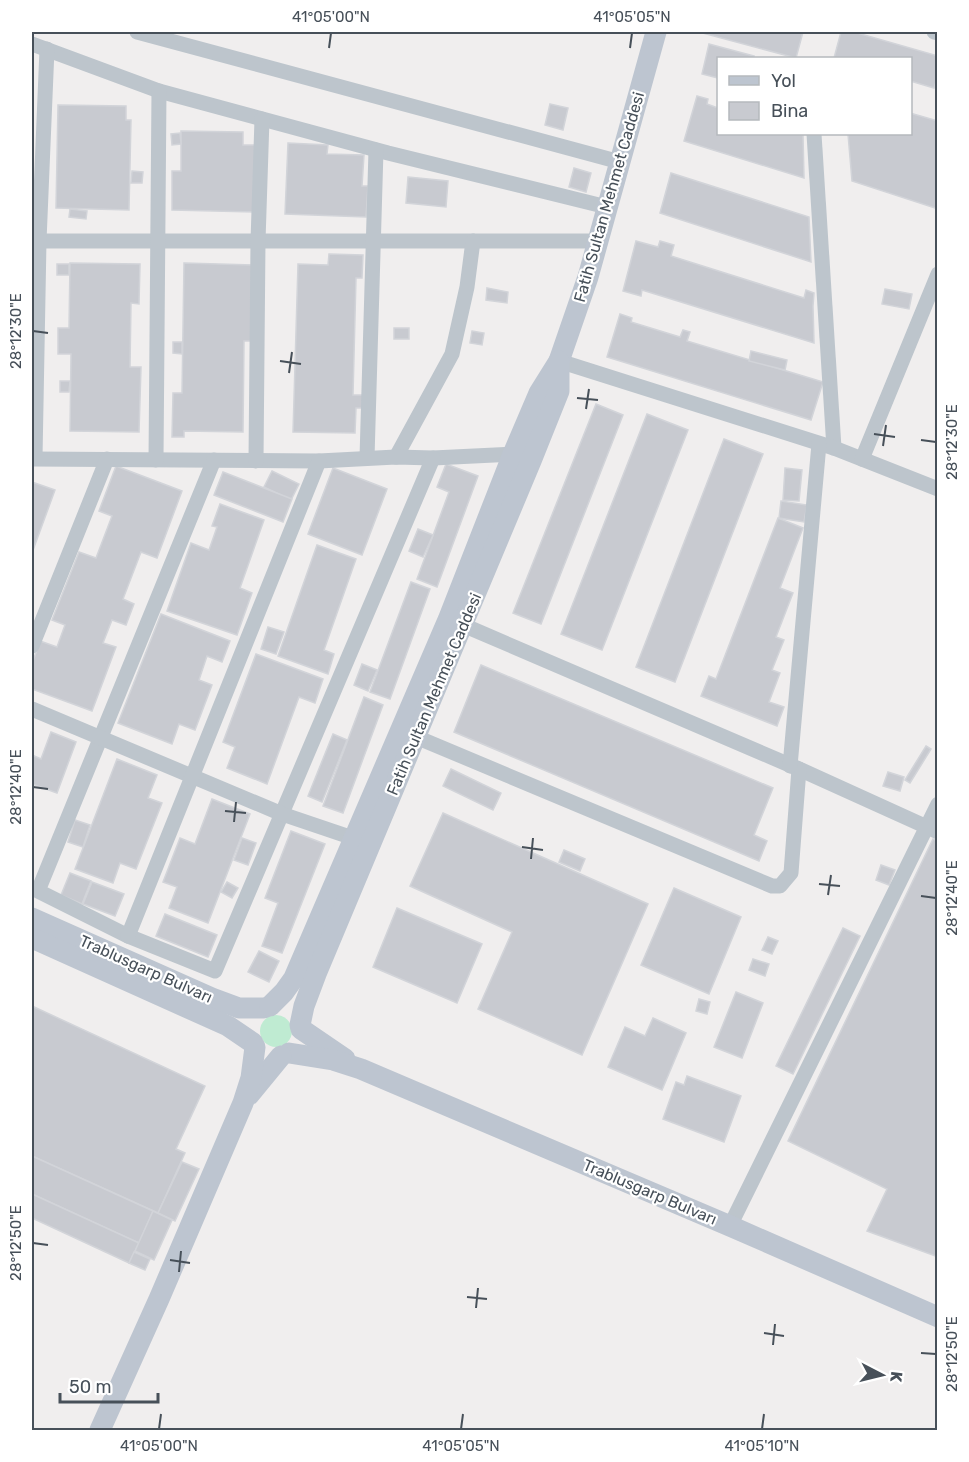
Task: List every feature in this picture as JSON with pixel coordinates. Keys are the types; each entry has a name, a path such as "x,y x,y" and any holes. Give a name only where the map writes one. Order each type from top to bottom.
{"main road":[{"name":"Fatih Sultan Mehmet Caddesi","path":"300,1027 304,1006 362,842 522,458 539,393 559,361 588,277 656,32"},
{"name":"Fatih Sultan Mehmet Caddesi","path":"267,1007 284,992 294,978 416,736 455,622"},
{"name":"Trablusgarp Bulvarı","path":"32,918 212,999 239,1008 267,1007"},
{"name":"Trablusgarp Bulvarı","path":"32,938 228,1026 254,1045"},
{"path":"243,1103 285,1054 298,1043 300,1027 292,1011 278,1005 267,1007 254,1017 250,1037 254,1045 267,1055 285,1054"},
{"name":"Trablusgarp Bulvarı","path":"300,1027 360,1069"},
{"path":"100,1431 243,1103 251,1078 254,1045"},
{"name":"Trablusgarp Bulvarı","path":"285,1054 333,1060 360,1069 938,1317"}],"street":[{"path":"137,32 620,162"},
{"path":"522,458 396,457 319,461 33,459 39,47 159,91 376,150 608,207"},
{"path":"156,460 159,91"},
{"path":"256,460 258,241 262,119"},
{"path":"416,736 772,886 780,886 791,873 795,767 826,446 814,135"},
{"path":"367,458 376,150"},
{"path":"35,241 598,241"},
{"path":"396,457 452,354 467,287 473,241"},
{"path":"862,459 938,274"},
{"path":"559,361 826,446 938,489"},
{"path":"214,460 38,891 128,936 215,971 433,458"},
{"path":"32,646 107,459"},
{"path":"128,936 319,461"},
{"path":"455,622 795,767 932,829"},
{"path":"32,709 282,814 362,842"},
{"path":"730,1226 932,829 938,804"}],"green space":[{"path":"276,1015 288,1019 292,1031 288,1043 276,1047 264,1043 260,1031 264,1019"}],"building":[{"path":"699,32 803,32 796,57"},
{"path":"841,32 854,32 938,56 938,76 934,88 912,82 912,57 834,57"},
{"path":"709,44 754,56 717,57 717,78 702,74"},
{"path":"697,96 708,99 707,104 717,108 717,135 803,135 804,178 684,141"},
{"path":"550,104 568,108 563,130 545,125"},
{"path":"58,105 126,106 126,120 131,120 129,210 56,208"},
{"path":"912,114 938,121 938,209 852,181 848,135 912,135"},
{"path":"181,131 243,132 243,145 256,145 254,212 172,210 172,171 181,171"},
{"path":"180,133 181,144 172,145 171,134"},
{"path":"288,143 328,145 327,154 364,155 362,186 368,186 366,217 285,214"},
{"path":"574,168 591,173 586,192 569,187"},
{"path":"132,171 143,172 142,183 131,183"},
{"path":"671,173 809,217 811,262 660,213"},
{"path":"408,177 448,181 446,207 406,203"},
{"path":"70,209 87,211 86,219 69,217"},
{"path":"636,241 658,247 660,241 674,245 671,256 804,298 806,290 814,293 814,343 642,290 641,296 623,291"},
{"path":"329,254 363,255 362,278 356,278 353,395 364,395 363,408 356,408 355,433 293,432 298,264 328,265"},
{"path":"70,263 140,264 139,304 131,303 130,367 141,367 139,432 70,431 71,354 58,354 58,328 69,328"},
{"path":"184,263 253,265 252,341 244,341 243,432 184,431 184,437 172,437 173,393 182,393"},
{"path":"57,264 69,264 69,275 57,275"},
{"path":"487,288 508,292 507,303 486,300"},
{"path":"885,289 912,294 909,309 882,304"},
{"path":"620,314 632,318 631,322 680,337 683,330 690,332 687,341 823,382 811,420 607,357"},
{"path":"394,328 409,328 409,339 394,339"},
{"path":"472,331 484,333 482,345 470,343"},
{"path":"173,342 182,342 182,354 173,353"},
{"path":"751,351 787,360 785,370 749,361"},
{"path":"60,381 70,381 69,392 60,392"},
{"path":"596,404 623,415 541,624 513,613"},
{"path":"647,414 688,430 602,650 561,634"},
{"path":"724,439 763,454 675,682 636,667"},
{"path":"446,464 478,476 437,587 417,579 449,492 437,487"},
{"path":"116,466 182,491 157,558 141,552 123,599 134,604 126,625 112,620 103,643 116,647 92,711 32,689 32,664 40,641 57,647 65,625 52,620 79,552 96,558 112,516 99,511"},
{"path":"333,468 387,489 362,555 308,534"},
{"path":"785,468 802,470 799,501 783,500"},
{"path":"272,471 299,484 291,500 264,487"},
{"path":"223,472 292,499 283,522 214,495"},
{"path":"32,482 55,490 32,553"},
{"path":"781,501 807,505 804,522 779,518"},
{"path":"220,504 264,520 240,588 252,593 237,635 167,611 191,543 209,550 217,527 212,526"},
{"path":"778,518 803,528 780,588 793,593 776,637 784,640 772,670 780,673 769,702 784,707 777,726 701,696 709,676 716,679"},
{"path":"418,529 433,535 423,557 409,551"},
{"path":"317,545 356,559 324,650 334,654 328,674 278,656"},
{"path":"411,582 430,589 390,699 370,692"},
{"path":"161,614 230,641 222,662 207,656 199,680 212,685 195,730 179,724 172,744 118,723"},
{"path":"268,627 284,632 276,654 261,649"},
{"path":"256,654 323,679 315,703 299,697 267,784 227,768 235,747 223,742"},
{"path":"362,664 377,670 368,691 354,685"},
{"path":"481,665 773,788 754,835 767,841 759,861 454,732"},
{"path":"364,697 383,705 343,813 323,806"},
{"path":"51,732 76,742 57,793 32,784 32,755 41,759"},
{"path":"333,734 347,740 322,802 308,796"},
{"path":"926,746 931,749 910,783 905,780"},
{"path":"117,759 157,775 148,798 162,803 136,869 120,863 113,883 75,869"},
{"path":"451,769 501,793 493,810 443,786"},
{"path":"888,772 904,777 900,791 883,786"},
{"path":"212,799 250,814 208,923 169,908 177,887 163,882 180,838 195,844"},
{"path":"443,813 648,904 582,1055 478,1009 512,932 410,886"},
{"path":"75,820 90,825 83,847 68,842"},
{"path":"291,831 325,844 282,953 262,946 278,903 265,898"},
{"path":"242,838 256,843 248,865 234,860"},
{"path":"933,839 938,841 938,1257 867,1231 887,1189 788,1141"},
{"path":"564,850 585,859 580,871 559,862"},
{"path":"881,865 895,870 889,885 876,880"},
{"path":"70,873 91,881 82,904 61,895"},
{"path":"92,882 124,894 115,916 83,904"},
{"path":"227,882 238,888 232,898 221,892"},
{"path":"674,888 741,917 709,994 641,965"},
{"path":"397,908 482,944 457,1003 373,967"},
{"path":"165,914 217,935 208,957 156,936"},
{"path":"843,928 860,936 793,1074 776,1066"},
{"path":"768,937 778,941 772,954 762,950"},
{"path":"259,951 279,961 269,982 248,972"},
{"path":"753,959 769,964 765,976 749,970"},
{"path":"736,992 763,1003 742,1058 714,1047"},
{"path":"699,999 710,1002 707,1014 696,1011"},
{"path":"32,1006 205,1086 176,1149 185,1153 158,1213 32,1156"},
{"path":"653,1018 686,1033 662,1090 608,1067 625,1027 645,1036"},
{"path":"687,1076 741,1096 724,1142 663,1119 676,1082 684,1085"},
{"path":"32,1156 153,1211 139,1243 32,1194"},
{"path":"182,1162 199,1169 175,1221 158,1213"},
{"path":"32,1194 139,1243 129,1263 32,1218"},
{"path":"153,1211 172,1220 154,1260 135,1251"},
{"path":"134,1252 150,1259 145,1270 129,1263"}]}
